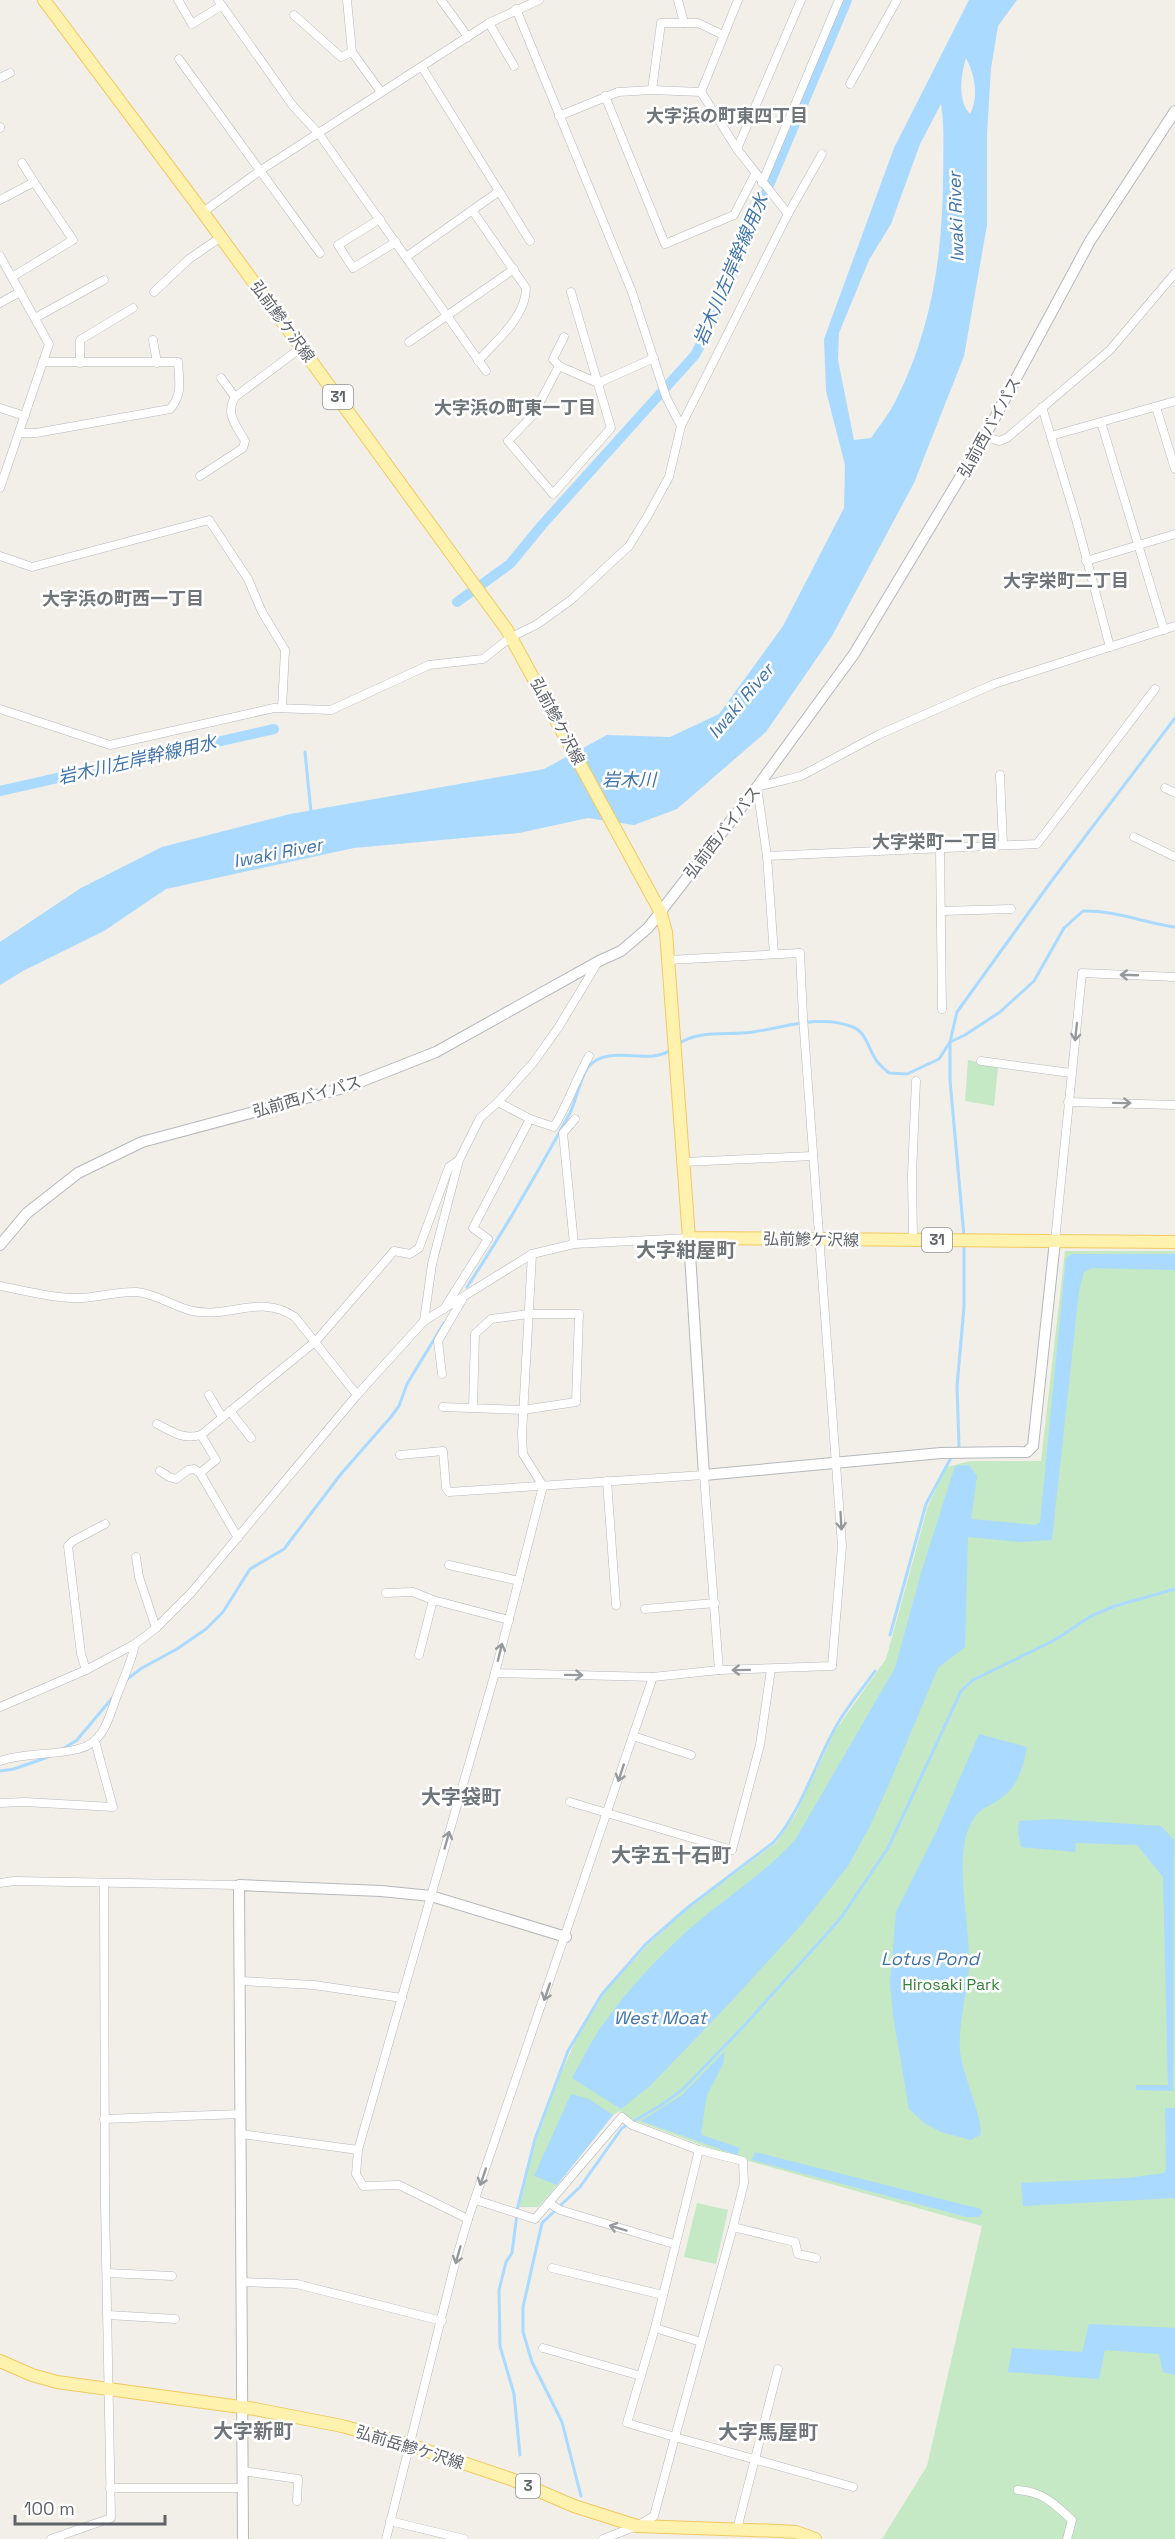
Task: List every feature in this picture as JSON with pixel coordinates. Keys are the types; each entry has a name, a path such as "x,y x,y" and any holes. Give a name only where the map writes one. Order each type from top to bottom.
{"main road":[{"name":"弘前鰺ケ沢線","path":"44,0 302,347 514,641 651,893 660,911 666,932 689,1238 1175,1242"},
{"name":"弘前岳鰺ケ沢線","path":"0,2361 57,2382 303,2417 410,2445 511,2479 574,2506 637,2526 796,2532 815,2539"}],"street":[{"path":"178,0 192,24 220,3 293,106 319,134 486,371"},
{"path":"346,0 352,52 381,92"},
{"path":"441,0 468,37"},
{"path":"202,212 261,170 489,23 519,5 539,0"},
{"path":"678,0 684,23"},
{"path":"701,92 738,0"},
{"path":"737,149 801,0"},
{"path":"763,184 838,0"},
{"path":"850,84 897,0"},
{"path":"519,5 559,116 632,292 666,397 681,426"},
{"path":"294,15 341,57 352,52"},
{"path":"489,23 514,66"},
{"path":"652,90 661,23 698,23 723,35"},
{"path":"179,58 243,150 261,170 320,253"},
{"path":"422,67 530,242"},
{"path":"0,78 10,73"},
{"path":"559,116 618,92 652,90 701,92"},
{"path":"701,92 737,149 770,194 788,214"},
{"path":"605,96 665,244 734,215 755,174"},
{"name":"弘前西バイパス","path":"0,1245 27,1213 78,1173 106,1159 142,1142 347,1087 436,1052 599,960 621,951 648,928 757,787 855,654 985,436 1090,241 1175,111"},
{"path":"0,709 110,745 274,708 331,710 429,665 483,659 514,641 571,600 629,546 669,477 681,426 788,214 822,154"},
{"path":"12,276 73,240 22,163"},
{"path":"0,200 34,182"},
{"path":"406,257 498,192"},
{"path":"472,210 526,288 526,298 515,319 478,361"},
{"path":"380,219 338,246 353,268 396,242"},
{"path":"154,292 189,259 221,237"},
{"path":"0,256 49,344 20,433 3,468 0,488"},
{"path":"409,342 514,269"},
{"path":"985,436 999,441 1007,438 1110,350 1175,273"},
{"path":"35,318 104,280"},
{"path":"0,303 20,292"},
{"path":"559,366 533,415 508,441 553,494 611,428 572,292"},
{"path":"80,363 80,340 133,308"},
{"path":"564,336 553,359 559,366 597,383 654,358"},
{"path":"153,340 157,363"},
{"path":"200,476 243,448 245,441 230,415 229,406 235,397 302,347"},
{"path":"20,433 36,433 170,409 177,401 180,387 178,362 43,362"},
{"path":"221,378 235,397"},
{"path":"1051,436 1175,401"},
{"path":"1042,406 1076,519 1110,647"},
{"path":"1156,406 1175,469"},
{"path":"0,408 25,416"},
{"path":"1101,422 1164,630"},
{"path":"0,556 32,567 209,520 248,579 262,612 285,650 282,708"},
{"path":"1086,561 1175,534"},
{"path":"774,954 767,856 757,787 801,776 878,735 994,684 1175,626"},
{"path":"767,856 1037,844 1155,689"},
{"path":"1000,775 1004,845"},
{"path":"1165,788 1175,793"},
{"path":"1134,837 1175,856"},
{"path":"940,849 942,1009"},
{"path":"941,911 1011,909"},
{"path":"495,1673 653,1677 719,1670 832,1666 842,1546 838,1462 819,1240 800,953 668,960"},
{"path":"424,1321 432,1264 459,1160 480,1119 534,1062 558,1028 599,960"},
{"path":"400,1455 443,1451 446,1488 449,1492 704,1474 941,1453 1027,1452 1033,1446 1082,974 1175,977"},
{"path":"498,1102 530,1119 554,1127 568,1105 577,1077 589,1056"},
{"path":"981,1061 1071,1073"},
{"path":"913,1240 912,1174 916,1081"},
{"path":"1068,1102 1175,1105"},
{"path":"444,1310 488,1239 473,1228 530,1119"},
{"path":"574,1244 563,1133 575,1119"},
{"path":"684,1162 813,1156"},
{"path":"157,1424 178,1436 201,1435 316,1341 394,1251 410,1254 419,1248 449,1167 459,1160"},
{"path":"0,1707 86,1670 135,1644 156,1628 191,1593 357,1395 424,1321 532,1254 574,1244 689,1238 719,1670"},
{"path":"468,2219 399,2185 363,2186 356,2174 358,2150 495,1673 543,1486 523,1454 523,1410 532,1254"},
{"path":"0,1286 80,1298 135,1292 152,1295 193,1311 214,1312 259,1305 282,1308 295,1317 316,1341 357,1395"},
{"path":"442,1374 438,1341 462,1299"},
{"path":"443,1407 523,1410 576,1402 579,1314 528,1314 491,1319 475,1334 473,1408"},
{"path":"209,1395 222,1417"},
{"path":"230,1412 251,1438"},
{"path":"200,1473 216,1460 201,1435"},
{"path":"160,1471 176,1479 188,1470 194,1469 200,1473 238,1538"},
{"path":"608,1481 616,1605"},
{"path":"86,1670 81,1654 68,1546 105,1524"},
{"path":"136,1557 139,1577 156,1628"},
{"path":"449,1565 519,1581"},
{"path":"386,1593 413,1592 433,1600 509,1620"},
{"path":"419,1656 433,1600"},
{"path":"645,1609 715,1603"},
{"path":"0,1761 21,1754 79,1749 94,1741 110,1720 131,1664 135,1644"},
{"path":"570,1802 732,1850 760,1745 771,1669"},
{"path":"386,2539 468,2219 608,1815 653,1677"},
{"path":"633,1736 692,1755"},
{"path":"0,1803 26,1802 113,1807 94,1741"},
{"path":"0,1883 14,1881 104,1882 381,1891 431,1896 566,1937"},
{"path":"51,2539 111,2518 104,2119 104,1882"},
{"path":"239,1885 243,2539"},
{"path":"240,1981 314,1985 402,1998"},
{"path":"104,2119 241,2114"},
{"path":"476,2200 535,2218 622,2117 632,2125 699,2150 743,2161 744,2182 733,2227 654,2516 608,2539"},
{"path":"241,2134 358,2150"},
{"path":"699,2150 655,2328 627,2423 853,2487"},
{"path":"549,2203 561,2210 674,2244"},
{"path":"733,2227 795,2242 798,2254 816,2258"},
{"path":"552,2268 663,2295"},
{"path":"107,2273 172,2276"},
{"path":"242,2282 297,2284 442,2320"},
{"path":"108,2315 175,2319"},
{"path":"655,2328 700,2342"},
{"path":"543,2348 641,2376"},
{"path":"737,2529 778,2369"},
{"path":"243,2471 298,2479 297,2501"},
{"path":"110,2488 243,2488"},
{"path":"1018,2490 1034,2492 1047,2499 1072,2520 1067,2539"},
{"path":"390,2521 464,2539"}],"green space":[{"path":"968,1060 998,1067 994,1106 965,1101"},
{"name":"Hirosaki Park","path":"1065,1251 1175,1251 1175,2539 882,2539 927,2466 982,2226 734,2157 628,2118 620,2111 613,2115 538,2207 519,2207 534,2146 559,2078 578,2035 607,1989 681,1914 776,1843 796,1814 835,1731 886,1659 928,1506 947,1467 970,1461 1041,1461"},
{"path":"697,2203 728,2210 716,2264 684,2257"}],"water":[{"name":"岩木川","path":"969,0 1017,0 998,26 991,68 987,134 987,225 964,356 914,483 832,636 766,732 677,809 634,825 588,818 519,833 354,848 166,889 104,931 23,971 0,985 0,942 81,888 162,847 290,814 544,769 607,735 670,737 719,714 783,626 844,508 845,465 826,391 824,339 894,148","holes":["966,58 975,86 970,114 962,95","941,104 944,143 942,211 937,267 926,321 908,374 891,410 871,438 854,440 838,360 839,333 869,260 891,224 920,144"]},
{"name":"West Moat","path":"1072,1254 1175,1254 1175,1270 1092,1268 1084,1272 1079,1291 1052,1540 1021,1542 968,1537 965,1647 938,1668 870,1826 848,1866 803,1923 726,2007 650,2086 621,2109 572,2078 602,2026 631,1988 687,1931 770,1865 795,1840 895,1668 921,1573 955,1466 969,1465 977,1476 971,1519 1036,1525 1040,1522 1066,1258"},
{"name":"Lotus Pond","path":"979,1734 1027,1747 1022,1767 1013,1786 999,1800 981,1810 970,1825 965,1840 963,1875 969,1967 960,2047 963,2067 981,2129 980,2135 971,2140 941,2132 924,2123 909,2109 893,2016 890,1983 896,1912 938,1828"},
{"path":"1055,1819 1161,1826 1174,1840 1173,2091 1136,2090 1136,2085 1168,2085 1163,1877 1137,1845 1076,1843 1075,1852 1021,1847 1018,1832 1019,1821"},
{"path":"725,2051 723,2064 707,2095 701,2132 702,2135 740,2148 737,2155 641,2121 682,2095"},
{"path":"571,2094 589,2099 613,2115 557,2185 534,2176"},
{"path":"1165,2108 1175,2108 1175,2198 1023,2206 1021,2183 1128,2178 1164,2173 1166,2169"},
{"path":"755,2152 981,2209 983,2213 978,2217 967,2217 752,2160"},
{"path":"1089,2324 1175,2328 1175,2375 1163,2372 1159,2354 1105,2350 1099,2379 1008,2372 1012,2348 1082,2352"}],"waterway":[{"name":"岩木川左岸幹線用水","path":"457,602 510,564 542,525 695,355 708,330 847,0"},
{"path":"964,1236 950,1080 950,1042 957,1012 1050,883 1175,718"},
{"name":"岩木川左岸幹線用水","path":"0,791 274,729"},
{"path":"305,752 311,812"},
{"path":"677,1045 685,1040 704,1035 753,1032 803,1023 841,1023 861,1033 877,1062 889,1073 907,1074 939,1059 950,1042 1000,1012 1034,981 1064,928 1083,911 1095,911 1175,927"},
{"path":"467,1287 558,1135 570,1113 586,1069 598,1059 608,1056 652,1056 672,1049"},
{"path":"956,1451 959,1446 957,1386 964,1307 964,1243"},
{"path":"126,1680 206,1629 223,1612 250,1569 284,1549 341,1474 399,1406 407,1384 444,1323"},
{"path":"890,1635 926,1504 952,1456"},
{"path":"581,2496 562,2422 532,2362 523,2332 523,2307 542,2223 580,2187 622,2128 663,2104 683,2089 741,2029 840,1919 888,1848 961,1691 973,1680 1055,1640 1091,1616 1115,1606 1175,1589"},
{"path":"520,2455 514,2394 500,2346 499,2290 506,2262 512,2253 518,2206 535,2139 568,2051 602,1994 646,1944 687,1908 774,1842 800,1802 837,1724 875,1671"},
{"path":"61,1750 77,1740 113,1697"},
{"path":"0,1771 14,1769 48,1757"}],"district":[{"name":"大字浜の町東四丁目","path":"727,116"},
{"name":"大字浜の町東一丁目","path":"515,408"},
{"name":"大字栄町二丁目","path":"1066,581"},
{"name":"大字浜の町西一丁目","path":"123,599"},
{"name":"大字栄町一丁目","path":"935,842"},
{"name":"大字紺屋町","path":"686,1250"},
{"name":"大字袋町","path":"461,1797"},
{"name":"大字五十石町","path":"671,1855"},
{"name":"大字新町","path":"253,2431"},
{"name":"大字馬屋町","path":"768,2432"}],"water label":[{"name":"Iwaki River","path":"956,217"},
{"name":"Iwaki River","path":"741,701"},
{"name":"Iwaki River","path":"278,853"}]}
